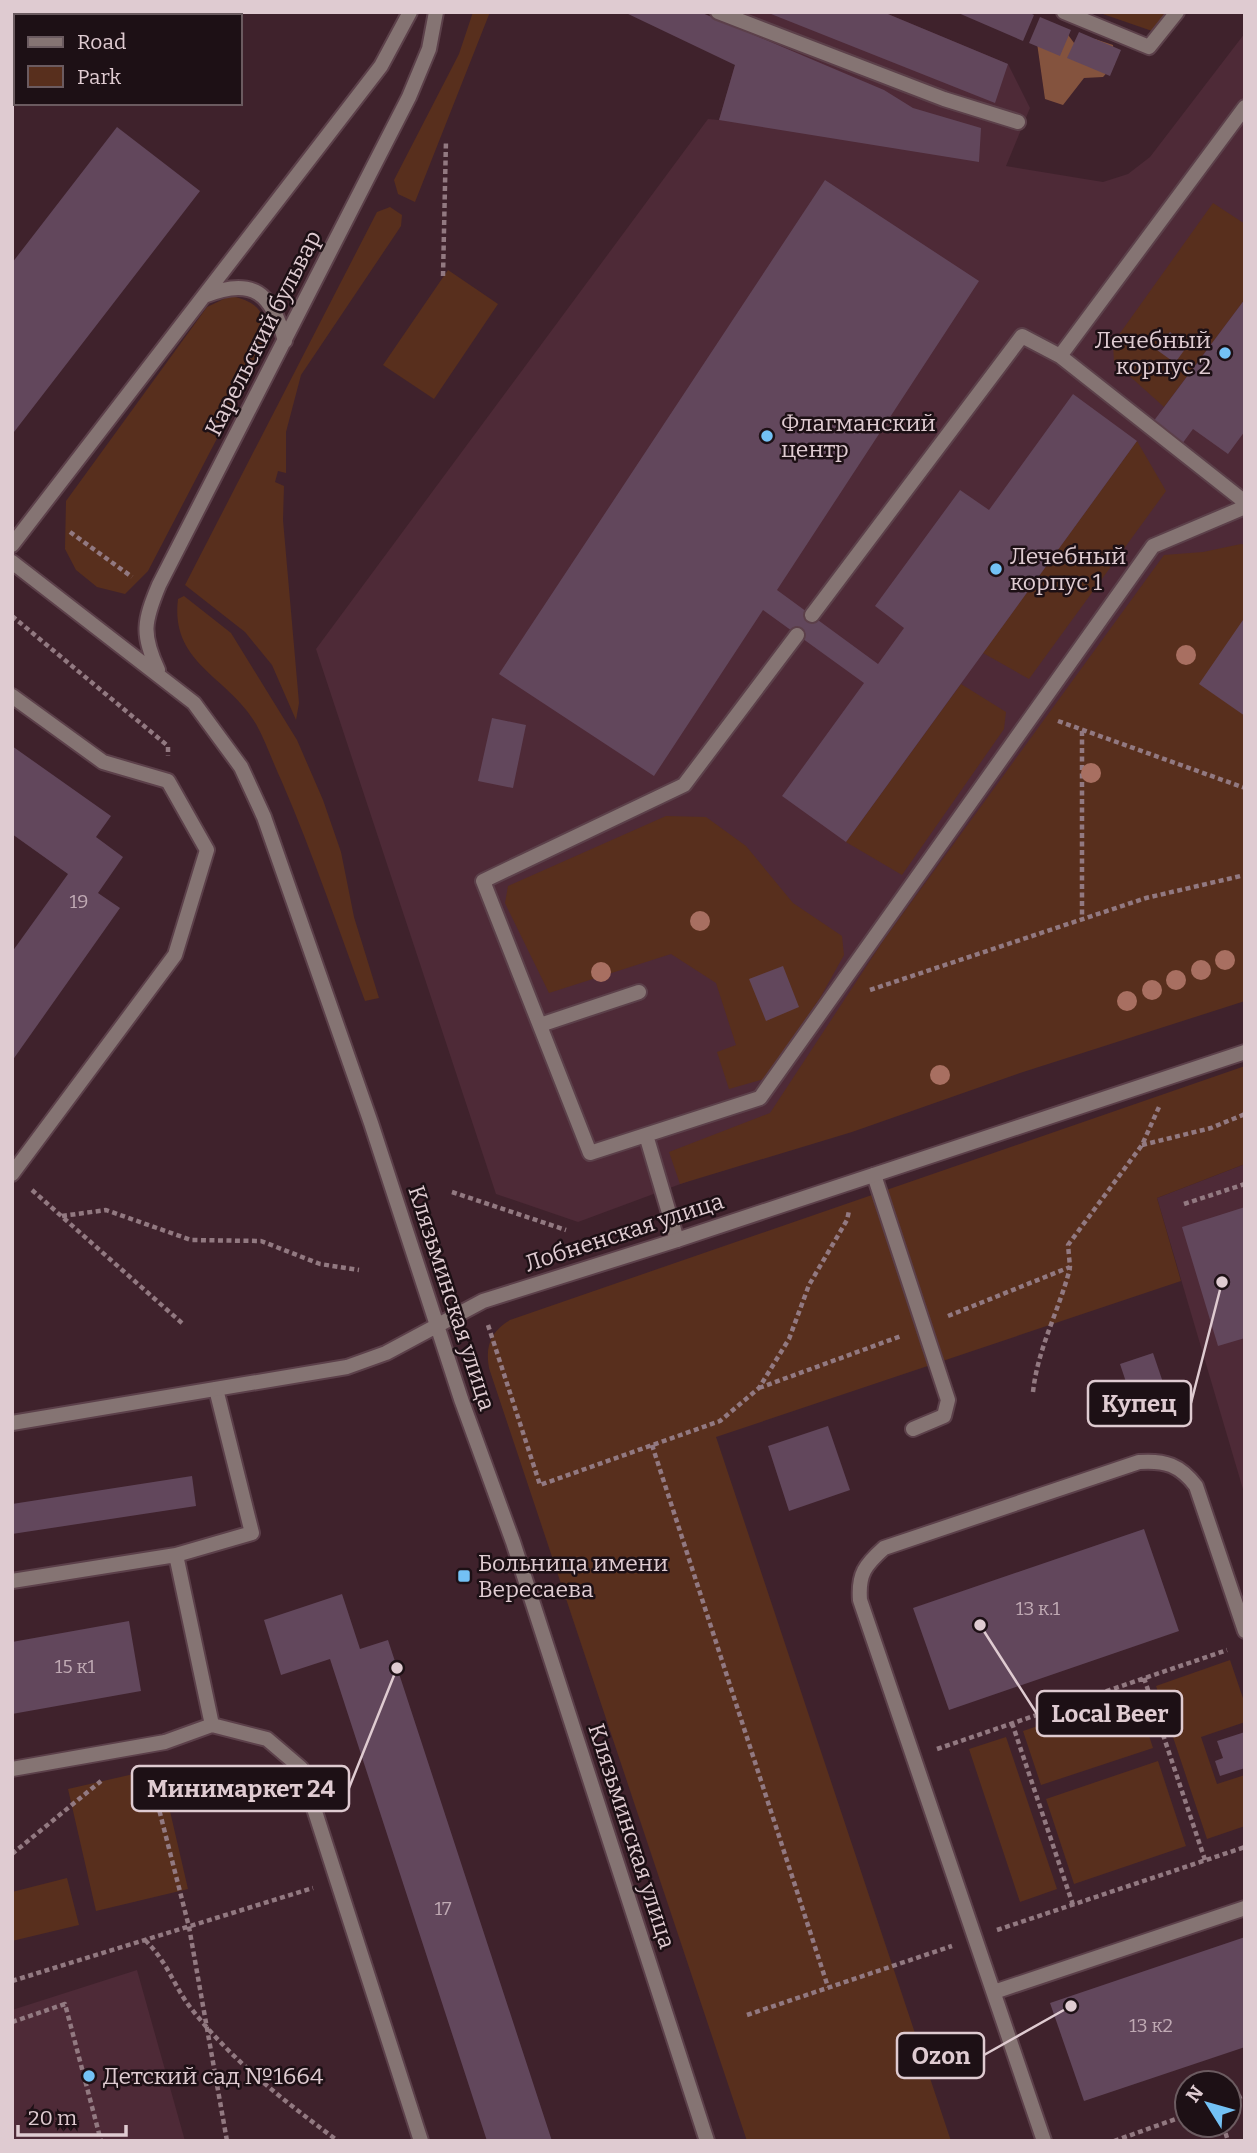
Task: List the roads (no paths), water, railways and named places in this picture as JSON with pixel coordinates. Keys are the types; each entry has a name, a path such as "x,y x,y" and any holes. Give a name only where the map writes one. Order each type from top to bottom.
{"street":[{"path":"12,545 380,66 410,12"},
{"name":"Карельский бульвар","path":"160,674 146,644 148,612 421,71 429,49 436,12"},
{"path":"719,12 944,99 1018,122"},
{"path":"1064,12 1149,47 1177,12"},
{"path":"1060,356 1245,107"},
{"path":"201,297 229,286 257,291 277,311 285,341"},
{"path":"812,615 1022,337 1060,356 1245,502"},
{"path":"797,635 684,785 483,881 590,1153 760,1098 1153,546 1245,507"},
{"name":"Клязьминская улица","path":"12,562 160,674 194,703 242,767 264,817 513,1542 707,2141"},
{"path":"12,696 103,762 168,781 207,850 176,955 13,1174"},
{"path":"540,1025 639,992"},
{"name":"Лобненская улица","path":"12,1423 347,1367 386,1353 483,1301 677,1240 1245,1052"},
{"path":"646,1135 677,1240"},
{"path":"874,1175 948,1401 944,1416 913,1429"},
{"path":"12,1581 176,1555 252,1533 216,1389"},
{"path":"1044,2141 912,1757 860,1600 858,1582 865,1565 884,1548 1139,1462 1158,1461 1186,1473 1196,1486 1245,1631"},
{"path":"176,1555 212,1725"},
{"path":"12,1769 143,1746 212,1725 267,1739 302,1768 421,2141"},
{"path":"995,1992 1245,1908"}],"place":[{"name":"Лечебный корпус 2","path":"1225,353"},
{"name":"Флагманский центр","path":"767,436"},
{"name":"Лечебный корпус 1","path":"996,569"},
{"name":"Купец","path":"1222,1282"},
{"name":"Больница имени Вересаева","path":"464,1576"},
{"name":"Local Beer","path":"980,1625"},
{"name":"Минимаркет 24","path":"397,1668"},
{"name":"Ozon","path":"1071,2006"},
{"name":"Детский сад №1664","path":"89,2076"}]}
